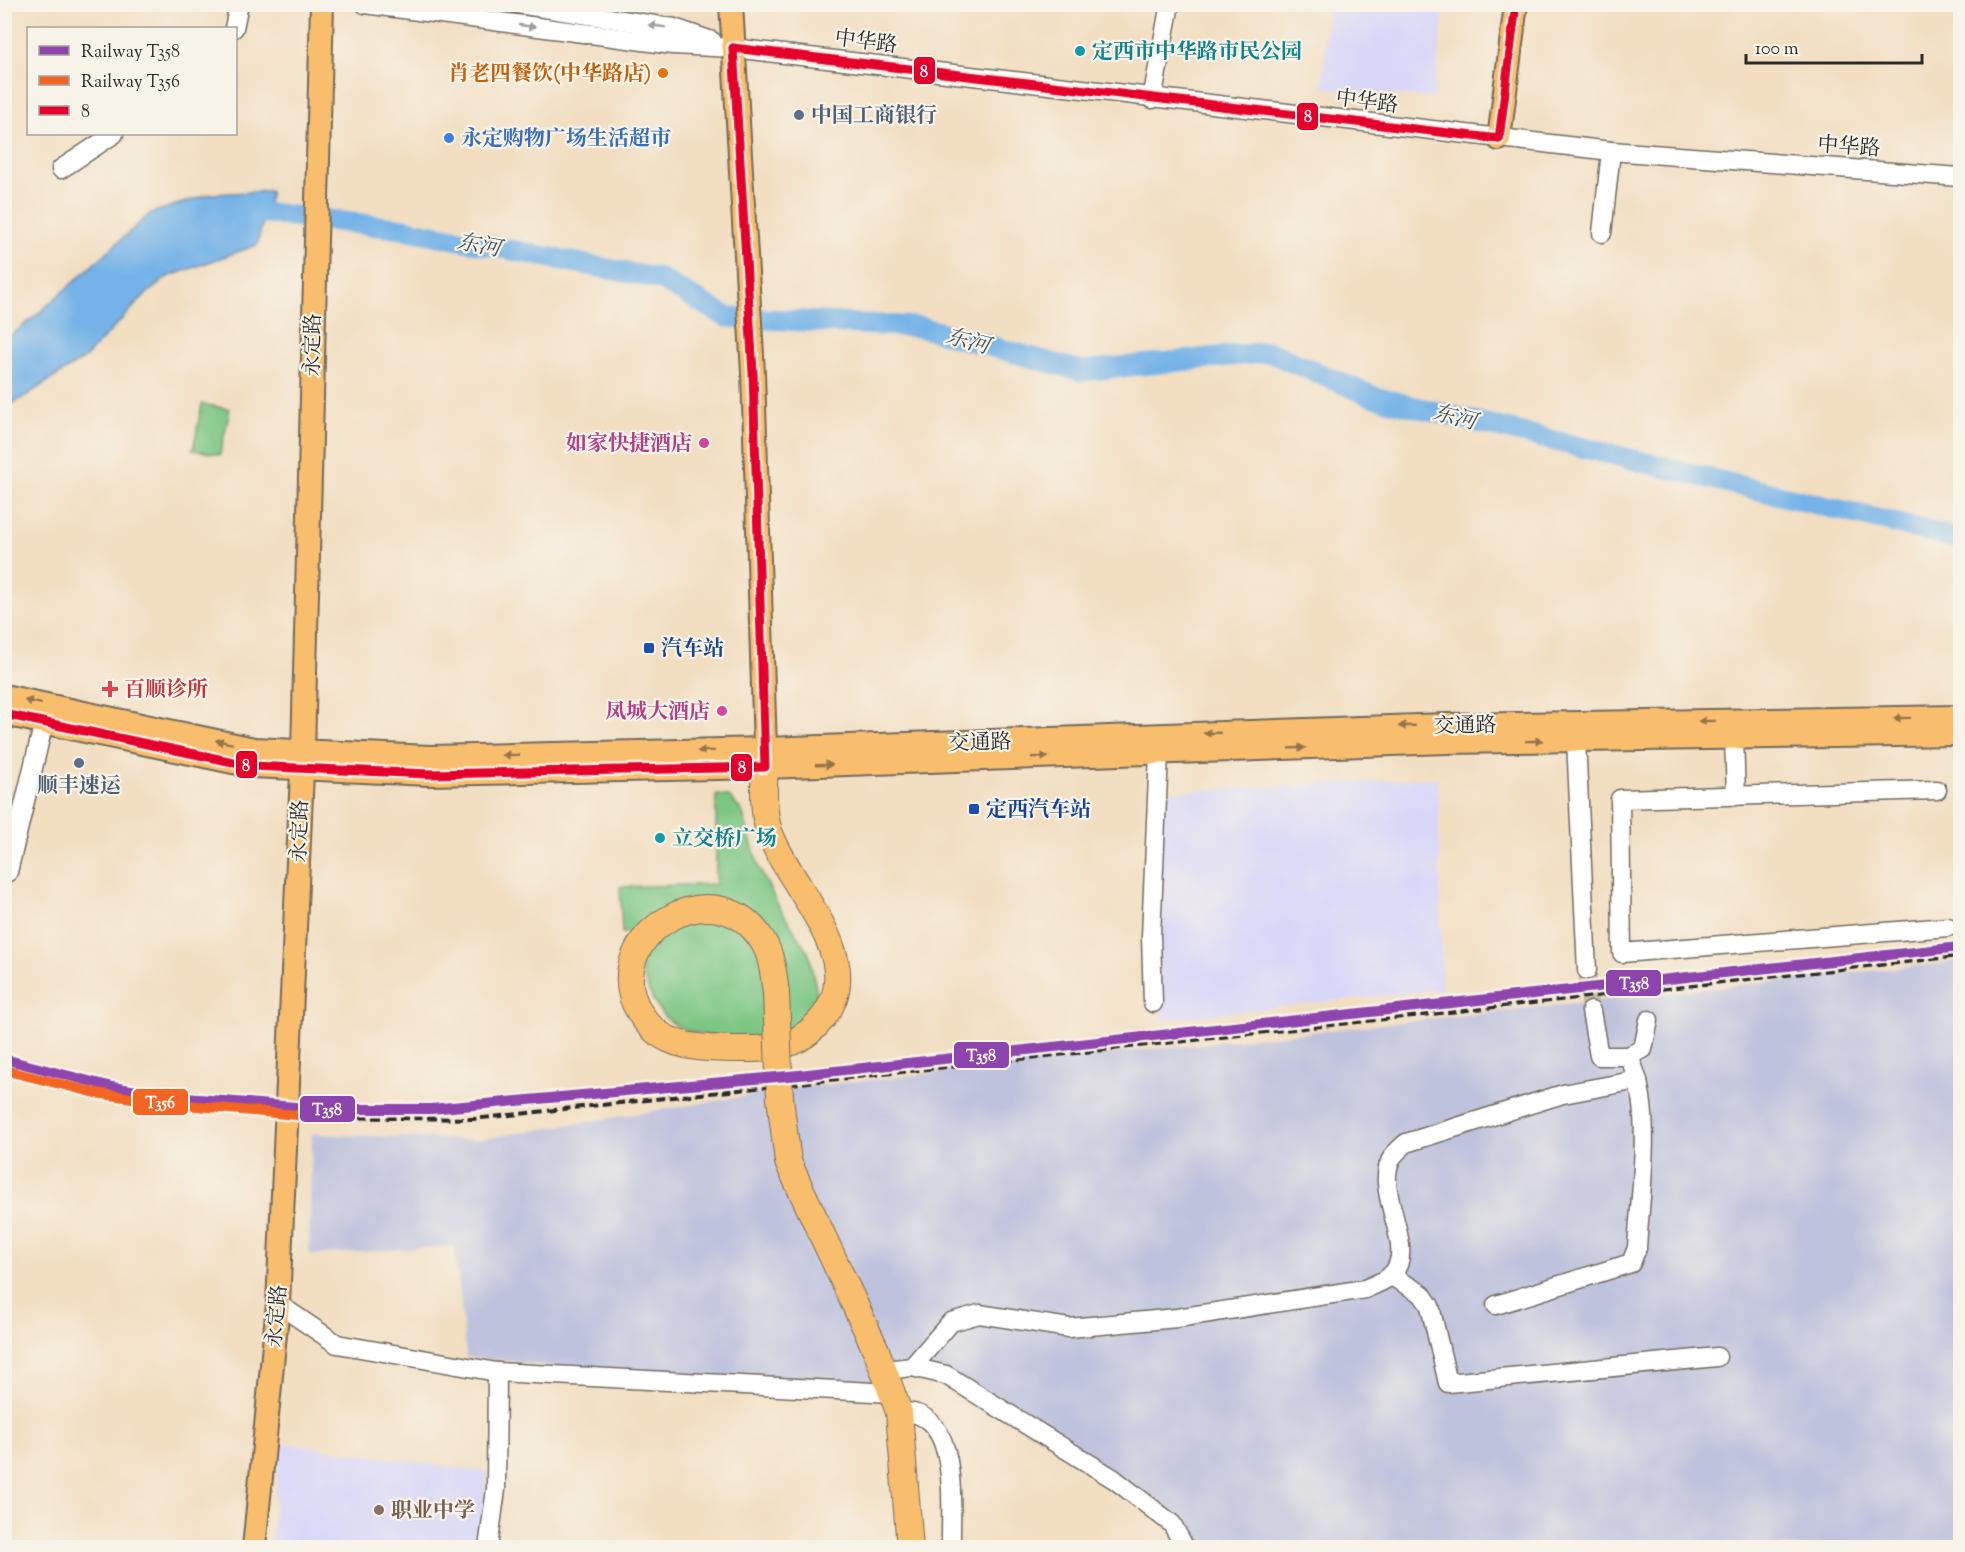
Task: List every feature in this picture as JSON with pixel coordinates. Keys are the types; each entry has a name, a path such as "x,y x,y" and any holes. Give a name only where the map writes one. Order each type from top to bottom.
{"highway":[{"path":"765,758 768,829 833,946 838,970 835,994 825,1016 808,1033 787,1044 747,1050 678,1044 660,1036 646,1024 636,1007 631,988 632,969 639,947 652,929 670,915 692,908 715,909 736,916 754,930 767,949 776,993 780,1098 788,1162 888,1382 905,1497 909,1548"},
{"path":"894,1548 905,1497"}],"main road":[{"name":"永定路","path":"254,1548 278,1304 302,760 322,4"},
{"path":"731,4 753,373 765,758"},
{"path":"1499,139 1516,4"},
{"name":"交通路","path":"4,696 302,760 429,774 1434,725 1960,717"},
{"name":"交通路","path":"4,714 252,766 302,760"},
{"name":"交通路","path":"765,758 1159,753 1576,741 1960,734"}],"street":[{"path":"234,27 239,4"},
{"name":"中华路","path":"365,4 673,45 733,48 1499,139 1611,151 1960,177"},
{"name":"中华路","path":"518,4 674,28 733,48"},
{"path":"1152,99 1170,4"},
{"path":"61,169 112,135"},
{"path":"1602,232 1611,151"},
{"path":"4,872 8,872 44,722"},
{"path":"1734,738 1736,796"},
{"path":"1576,741 1587,970"},
{"path":"1153,1003 1151,936 1159,753"},
{"path":"1937,790 1620,799 1622,953 1948,927"},
{"path":"1591,1011 1599,1056 1629,1056 1643,1049 1649,1020"},
{"path":"1496,1305 1631,1263 1637,1248 1643,1135 1642,1098 1637,1070 1629,1056"},
{"path":"278,1304 337,1344 497,1372 888,1382 912,1367 951,1322 979,1314 1069,1328 1166,1319 1365,1289 1390,1276 1401,1260 1395,1219 1386,1187 1391,1158 1406,1143 1563,1094 1638,1080"},
{"path":"1390,1276 1422,1294 1430,1306 1448,1383 1717,1358"},
{"path":"912,1367 946,1375 1114,1479 1172,1524 1185,1548"},
{"path":"488,1548 496,1489 497,1372"},
{"path":"888,1382 913,1411 936,1426 948,1452 951,1548"}],"shaded area":[{"path":"1328,5 1445,5 1433,98 1322,88"},
{"path":"1438,778 1442,989 1161,1020 1157,930 1164,792"},
{"path":"1960,961 1960,1547 1187,1547 1163,1504 914,1369 861,1387 550,1366 466,1357 455,1246 309,1255 312,1134 475,1140 789,1089"},
{"name":"职业中学","path":"281,1443 488,1472 479,1547 270,1548"}],"green space":[{"path":"202,404 230,409 220,455 193,450"},
{"path":"716,795 728,796 742,811 759,868 778,905 809,954 818,999 802,1022 781,1033 765,1037 726,1038 689,1031 674,1024 663,1015 652,997 630,933 622,933 620,887 716,884"}],"water":[{"path":"271,191 257,245 167,277 142,298 85,358 5,409 5,340 32,319 151,213 211,194"}],"waterway":[{"name":"东河","path":"241,223 259,212 403,229 660,279 727,317 920,327 1081,371 1269,352 1374,397 1960,539"}],"tunnel":[{"path":"1587,970 1591,1011"}],"railway":[{"path":"319,1117 473,1119 1960,956"}],"rail line":[{"name":"T358","path":"4,1059 112,1087 174,1097 319,1109 431,1109 799,1075 1960,947"},
{"name":"T356","path":"4,1070 96,1093 175,1104 319,1117"}],"transit line":[{"name":"8","path":"1499,139 1516,4"},
{"name":"8","path":"733,48 1499,139"},
{"name":"8","path":"4,714 252,766 429,774 765,767 753,373 733,48"}],"place":[{"name":"定西市中华路市民公园","path":"1080,51"},
{"name":"肖老四餐饮(中华路店)","path":"663,73"},
{"name":"中国工商银行","path":"799,115"},
{"name":"永定购物广场生活超市","path":"449,138"},
{"name":"如家快捷酒店","path":"704,443"},
{"name":"汽车站","path":"649,648"},
{"name":"百顺诊所","path":"110,689"},
{"name":"凤城大酒店","path":"722,711"},
{"name":"顺丰速运","path":"79,763"},
{"name":"定西汽车站","path":"974,809"},
{"name":"立交桥广场","path":"660,838"},
{"name":"职业中学","path":"379,1510"}]}
